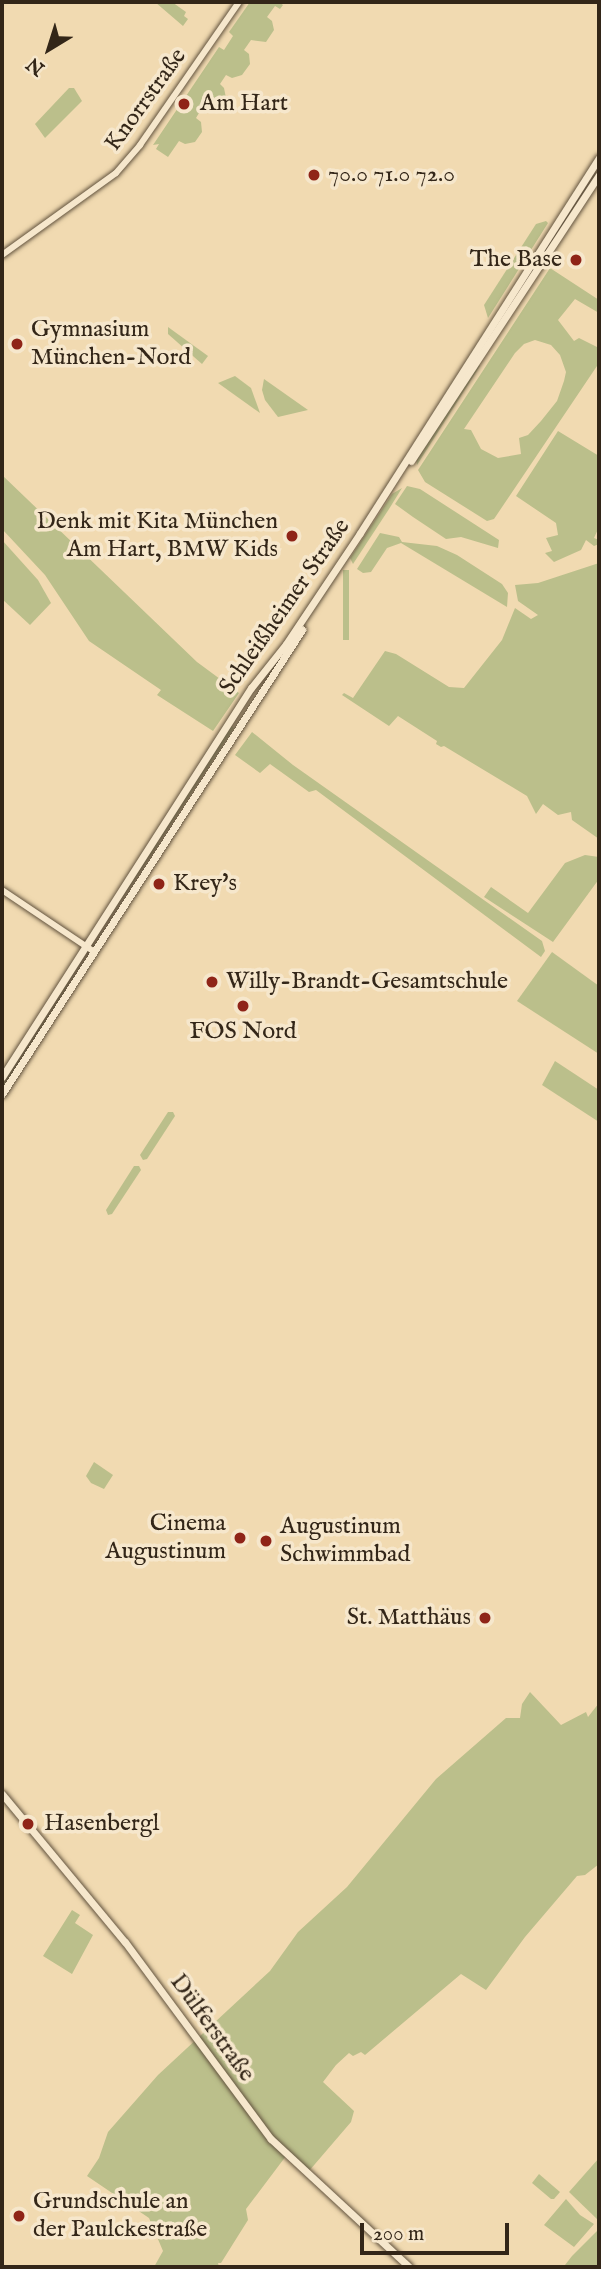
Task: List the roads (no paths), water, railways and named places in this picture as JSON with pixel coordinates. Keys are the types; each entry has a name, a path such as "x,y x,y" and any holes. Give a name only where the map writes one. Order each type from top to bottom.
{"main road":[{"name":"Schleißheimer Straße","path":"2,1077 256,681 286,644 360,533 599,158"},
{"name":"Schleißheimer Straße","path":"2,1094 599,175"},
{"name":"Dülferstraße","path":"2,1794 125,1942 271,2139 409,2267"}],"street":[{"name":"Knorrstraße","path":"2,255 116,173 140,145 239,2"},
{"path":"2,890 93,951"}],"place":[{"name":"Am Hart","path":"184,104"},
{"name":"70.0 71.0 72.0","path":"314,175"},
{"name":"The Base","path":"576,260"},
{"name":"Gymnasium München-Nord","path":"17,344"},
{"name":"Denk mit Kita München Am Hart, BMW Kids","path":"292,536"},
{"name":"Krey's","path":"159,884"},
{"name":"Willy-Brandt-Gesamtschule","path":"212,982"},
{"name":"FOS Nord","path":"243,1006"},
{"name":"Cinema Augustinum","path":"240,1538"},
{"name":"Augustinum Schwimmbad","path":"266,1541"},
{"name":"St. Matthäus","path":"485,1618"},
{"name":"Hasenbergl","path":"28,1824"},
{"name":"Grundschule an der Paulckestraße","path":"19,2216"}]}
